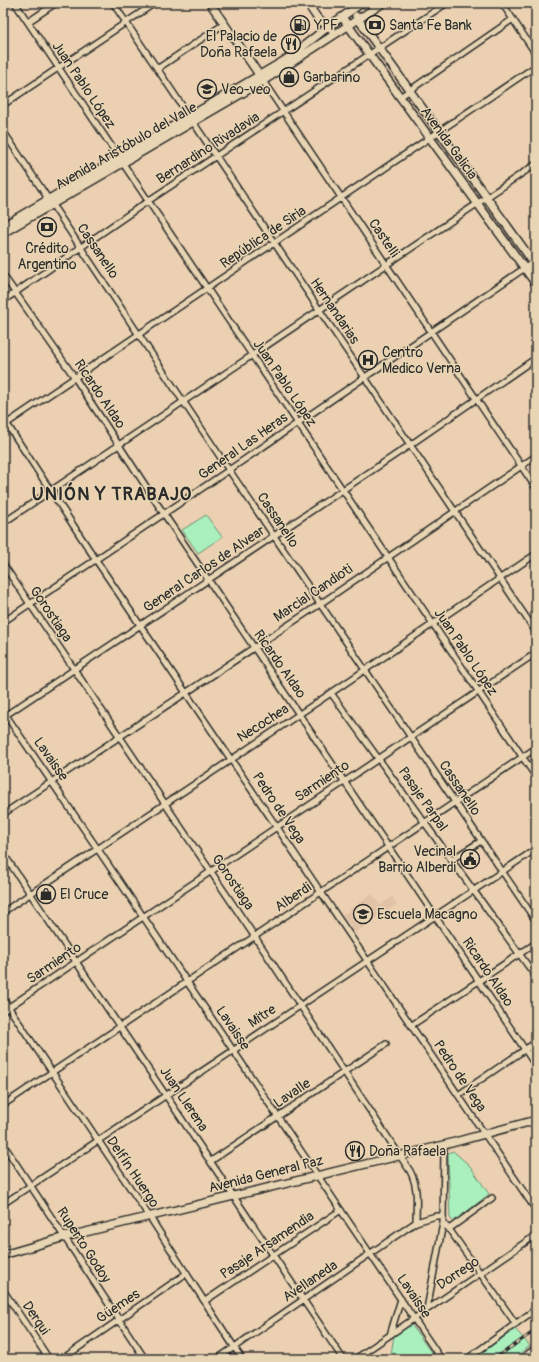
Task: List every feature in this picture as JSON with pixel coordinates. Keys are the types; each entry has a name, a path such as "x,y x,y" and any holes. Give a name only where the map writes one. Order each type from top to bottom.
{"main road":[{"name":"Castelli","path":"210,3 261,79"},
{"path":"307,3 318,19 329,26 334,35"},
{"name":"Avenida Aristóbulo del Valle","path":"261,79 329,26 362,3"},
{"name":"Avenida Aristóbulo del Valle","path":"3,226 50,201 261,79 334,35 383,3"},
{"name":"Avenida Galicia","path":"351,10 535,263"},
{"name":"Avenida Galicia","path":"342,17 536,284"},
{"name":"Avenida Aristóbulo del Valle","path":"3,233 50,201"},
{"name":"Avenida General Paz","path":"3,1255 65,1237 317,1174 444,1145 536,1120"}],"street":[{"name":"Juan Pablo López","path":"14,3 536,777"},
{"path":"28,22 56,3"},
{"name":"Hernandarias","path":"113,3 536,632"},
{"path":"3,105 155,3"},
{"name":"Bernardino Rivadavia","path":"3,301 148,201 447,3"},
{"path":"502,3 536,54"},
{"path":"400,97 513,19"},
{"path":"157,69 224,24"},
{"name":"República de Siria","path":"5,425 536,66"},
{"name":"Castelli","path":"261,79 536,488"},
{"name":"Cassanello","path":"3,130 229,470 536,921"},
{"path":"3,523 252,356 385,264 536,164"},
{"name":"General Las Heras","path":"3,622 525,268 535,263"},
{"name":"Ricardo Aldao","path":"3,275 75,378 164,514 536,1066"},
{"name":"General Carlos de Alvear","path":"4,714 75,670 141,626 410,445 536,358"},
{"name":"Pedro de Vega","path":"3,418 5,425 368,959 536,1210"},
{"name":"Marcial Candioti","path":"3,814 320,604 536,456"},
{"name":"Necochea","path":"3,912 300,714 536,554"},
{"name":"Gorostiaga","path":"3,564 165,803 400,1155 416,1181 416,1222"},
{"name":"Sarmiento","path":"3,1011 211,872 478,690 536,653"},
{"name":"Pasaje Parpal","path":"331,693 379,757 473,891 536,977"},
{"name":"Lavaisse","path":"4,714 98,848 441,1359"},
{"name":"Alberdi","path":"3,1105 536,748"},
{"path":"451,860 481,841"},
{"name":"Mitre","path":"3,1204 300,1004 536,849"},
{"name":"Juan Llerena","path":"3,854 121,1027 343,1359"},
{"path":"412,1025 536,943"},
{"name":"Delfín Huergo","path":"3,999 187,1273 242,1359"},
{"path":"458,1094 536,1042"},
{"name":"Lavalle","path":"211,1161 386,1044"},
{"name":"Ruperto Godoy","path":"3,1144 146,1359"},
{"path":"427,1309 443,1223 444,1145"},
{"path":"449,1229 492,1198"},
{"name":"Pasaje Arsamendia","path":"205,1301 341,1210"},
{"name":"Avellaneda","path":"217,1359 416,1222 436,1216 443,1216"},
{"path":"443,1223 449,1229 516,1324"},
{"name":"Dorrego","path":"354,1359 536,1235"},
{"name":"Güemes","path":"62,1359 187,1273"},
{"name":"Derqui","path":"3,1290 49,1359"},
{"path":"3,1301 8,1298"},
{"path":"390,1335 401,1299"},
{"path":"467,1359 536,1309"},
{"path":"521,1359 536,1348"}],"shaded area":[{"name":"Escuela Macagno","path":"372,894 380,905 392,897 397,904 355,933 342,915"}],"green space":[{"path":"206,515 222,537 198,553 182,530"},
{"path":"453,1151 470,1166 489,1194 454,1222 450,1218 448,1153"},
{"path":"410,1323 436,1359 388,1359 391,1354 394,1336"},
{"path":"515,1329 530,1346 512,1359 473,1359"}],"railway":[{"path":"494,1359 536,1330"}],"place":[{"name":"YPF","path":"300,25"},
{"name":"Santa Fe Bank","path":"375,25"},
{"name":"El Palacio de Doña Rafaela","path":"291,44"},
{"name":"Garbarino","path":"289,77"},
{"name":"Veo-veo","path":"207,89"},
{"name":"Crédito Argentino","path":"47,227"},
{"name":"Centro Medico Verna","path":"368,360"},
{"name":"Vecinal Barrio Alberdi","path":"470,859"},
{"name":"El Cruce","path":"46,894"},
{"name":"Escuela Macagno","path":"363,914"},
{"name":"Doña Rafaela","path":"355,1151"}],"district":[{"name":"UNIÓN Y TRABAJO","path":"112,494"}]}
